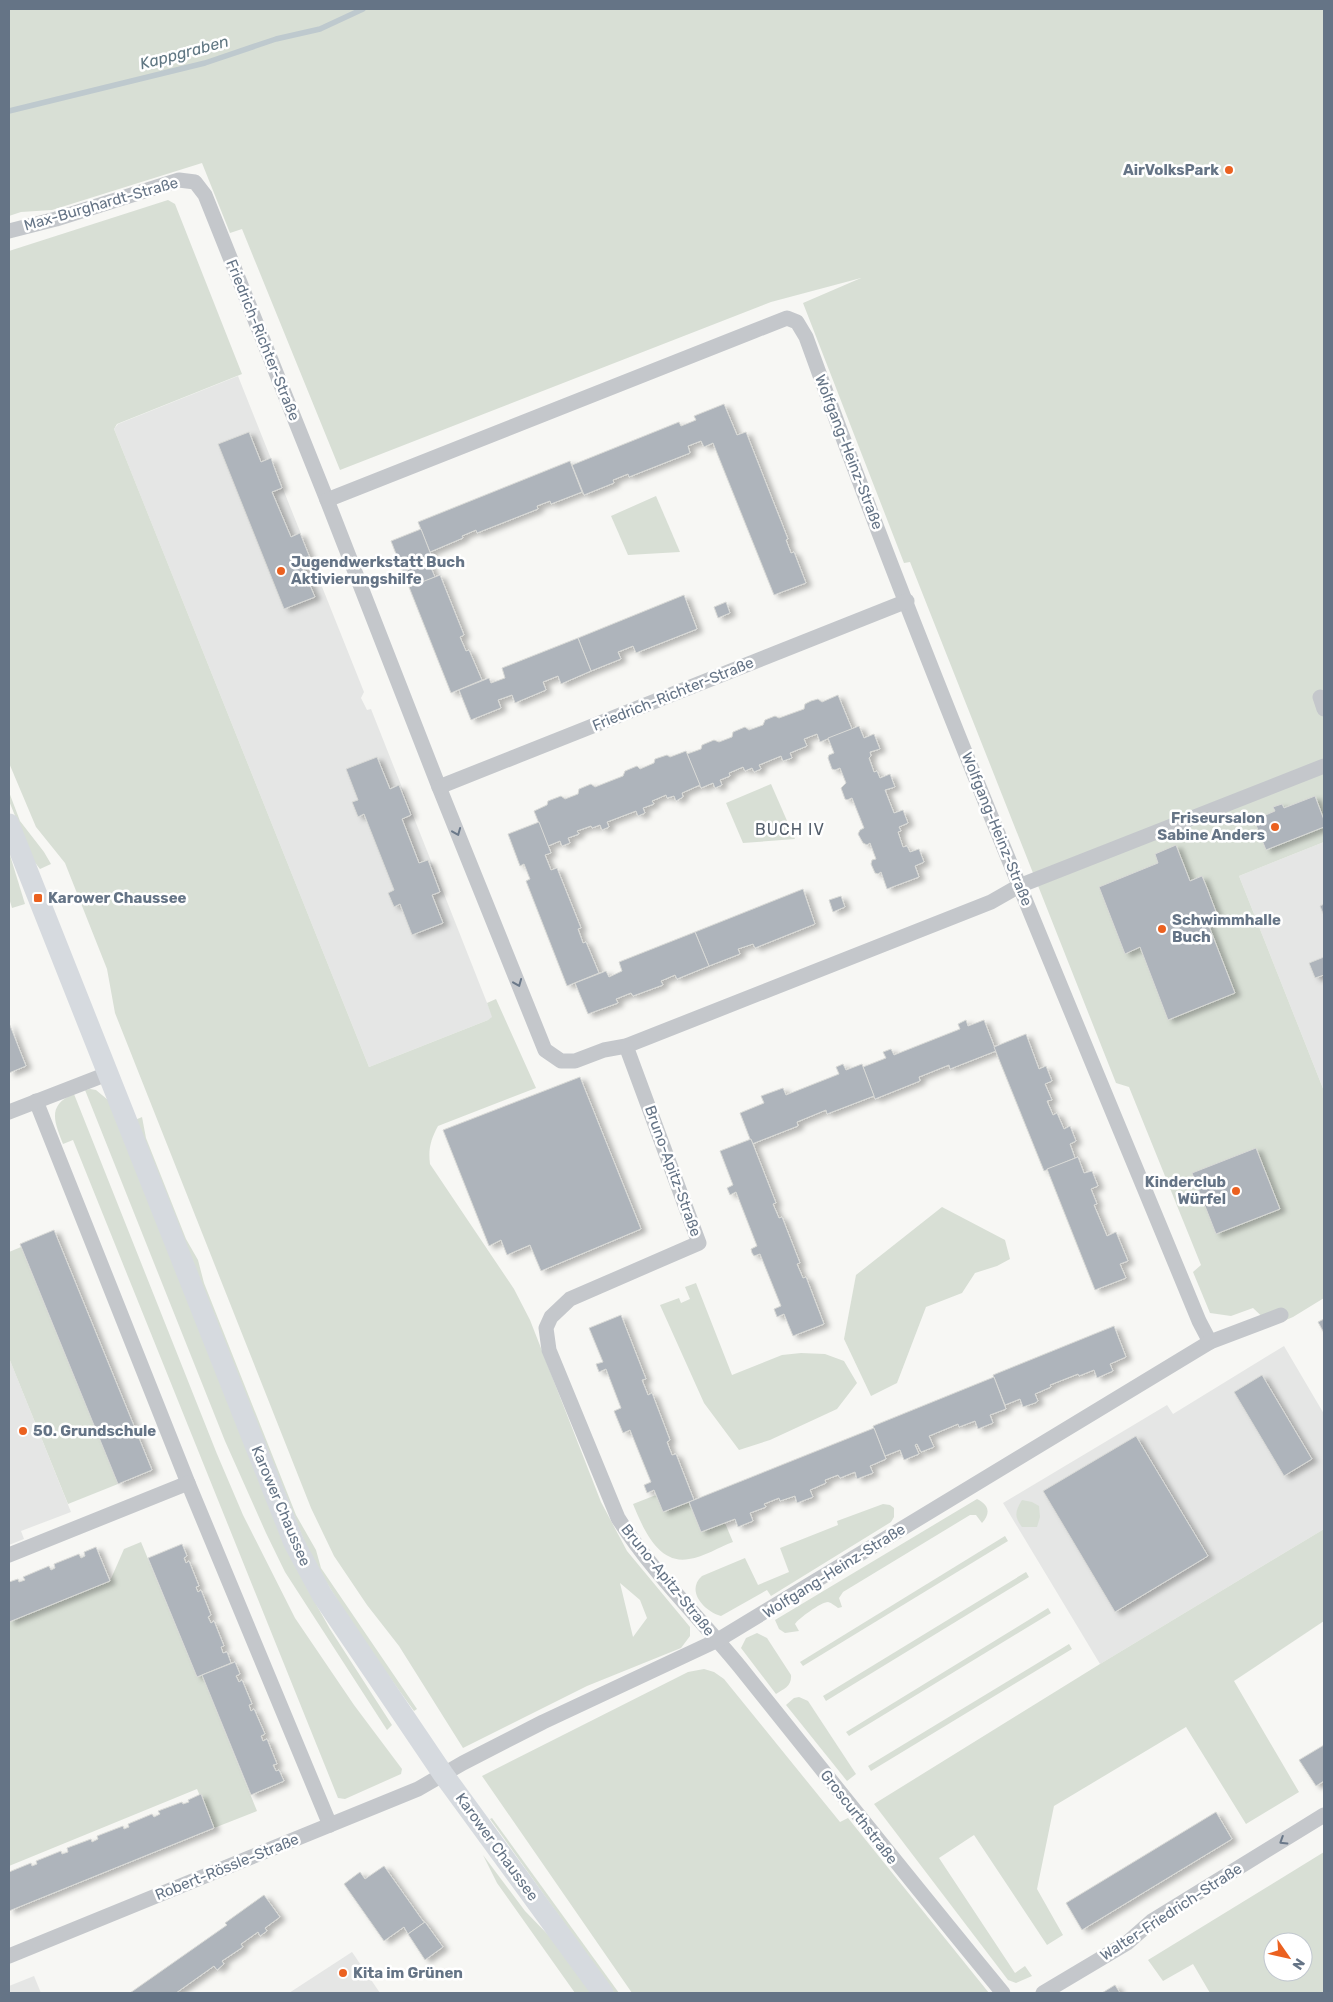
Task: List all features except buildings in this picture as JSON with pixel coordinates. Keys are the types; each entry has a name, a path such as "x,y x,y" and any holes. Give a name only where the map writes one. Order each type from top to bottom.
{"main road":[{"name":"Karower Chaussee","path":"9,824 294,1543 322,1595 443,1774 603,1993"}],"street":[{"name":"Max-Burghardt-Straße","path":"9,231 56,219 179,180 194,182"},
{"name":"Friedrich-Richter-Straße","path":"194,182 205,196 545,1050 561,1060 575,1061 604,1050 626,1046"},
{"name":"Wolfgang-Heinz-Straße","path":"327,500 787,318 798,322 806,337 850,458 991,819 1199,1321 1210,1342"},
{"name":"Friedrich-Richter-Straße","path":"439,787 907,601"},
{"path":"626,1046 981,906 1019,886 1324,766"},
{"name":"Bruno-Apitz-Straße","path":"626,1046 699,1243 584,1291 570,1299 550,1317 546,1328 546,1341 618,1518 633,1542 718,1640"},
{"path":"9,1112 107,1074"},
{"path":"36,1102 188,1483 330,1825"},
{"name":"Wolfgang-Heinz-Straße","path":"443,1774 542,1722 718,1640 1210,1342 1280,1315"},
{"path":"9,1555 188,1483"},
{"name":"Groscurthstraße","path":"718,1640 904,1874 1002,1993"},
{"name":"Robert-Rössle-Straße","path":"9,1956 418,1789 443,1774"},
{"name":"Walter-Friedrich-Straße","path":"1043,1993 1127,1943 1152,1921 1324,1815"}],"shaded area":[{"path":"9,9 1324,9 1324,842 1239,876 1324,1091 1324,1298 1293,1317 1272,1326 1253,1308 1231,1316 1210,1313 1193,1272 1201,1265 1129,1087 1116,1083 910,562 904,563 803,303 861,278 771,302 340,470 242,229 230,233 202,163 52,210 21,212 9,216"},
{"path":"168,200 175,204 242,374 117,424 114,429 369,1067 488,1020 492,1017 487,1003 496,999 536,1088 438,1126 431,1144 430,1164 514,1289 530,1320 601,1502 627,1551 690,1627 690,1636 681,1648 587,1686 463,1748 399,1646 367,1605 334,1556 311,1508 115,1013 107,969 65,863 36,827 9,763 9,251","holes":["620,1583 640,1600 647,1618 633,1637"]},
{"path":"238,376 364,692 361,698 367,710 371,709 493,1018 369,1067 114,429 118,424"},
{"path":"656,496 680,552 628,555 611,516"},
{"path":"771,784 795,839 743,843 726,803"},
{"path":"9,792 20,821 51,864 40,869 33,860 9,801"},
{"path":"1324,842 1324,1091 1239,876"},
{"path":"9,852 25,904 12,908 9,898"},
{"path":"85,1090 96,1090 108,1100 308,1590 330,1629 392,1725 387,1730 285,1572 266,1533 225,1441"},
{"path":"74,1094 243,1515 295,1618 354,1705 402,1769 401,1774 345,1799 338,1798 73,1140 63,1144 56,1122 56,1109 65,1098"},
{"path":"142,1117 146,1138 186,1239 198,1260 204,1283 296,1515 316,1550 321,1568 417,1709 414,1711 344,1611 307,1548 135,1120"},
{"path":"942,1207 1005,1240 1010,1259 997,1266 975,1273 962,1293 926,1307 897,1383 871,1396 844,1339 856,1275"},
{"path":"21,1247 118,1484 68,1504 9,1358 9,1252"},
{"path":"696,1283 732,1375 782,1355 801,1353 825,1354 844,1361 857,1383 837,1409 770,1440 739,1450 704,1403 660,1305 679,1298 681,1303 690,1299 685,1287"},
{"path":"1284,1346 1324,1414 1324,1529 1100,1664 1003,1503 1167,1405 1173,1414"},
{"name":"50. Grundschule","path":"9,1358 71,1512 21,1531 24,1539 9,1545"},
{"path":"656,1495 664,1512 689,1502 701,1532 725,1523 733,1542 689,1559 678,1559 660,1551 647,1534 633,1504"},
{"path":"977,1499 984,1504 988,1513 982,1523 976,1515 970,1515 843,1592 839,1598 842,1607 838,1608 829,1602 825,1603 810,1611 795,1624 799,1631 785,1633 779,1629 775,1620"},
{"path":"1022,1500 1039,1506 1040,1517 1037,1527 1022,1527 1019,1523 1016,1514"},
{"path":"883,1504 894,1508 894,1517 891,1522 771,1596 767,1590 721,1616 703,1606 699,1600 696,1588 697,1582 702,1576 745,1558 758,1585 789,1572 780,1548 838,1525 837,1521"},
{"path":"1324,1529 1324,1621 1234,1681 1299,1792 1246,1824 1186,1727 1054,1806 1037,1889 1063,1935 1047,1945 974,1835 939,1858 1015,1973 1025,1966 1032,1976 1016,1983 1008,1980 874,1804 1100,1664"},
{"path":"1005,1536 1008,1541 803,1666 800,1662"},
{"path":"141,1542 197,1677 202,1675 257,1811 214,1828 197,1789 9,1866 9,1622 110,1581 124,1549"},
{"path":"1026,1572 1029,1577 826,1701 823,1696"},
{"path":"1048,1608 1051,1613 849,1736 846,1732"},
{"path":"757,1633 767,1638 791,1675 789,1685 776,1694 741,1648 746,1638"},
{"path":"1069,1644 1072,1649 871,1771 868,1766"},
{"path":"704,1669 714,1672 724,1679 840,1822 848,1818 989,1993 632,1993 482,1776 688,1672"},
{"path":"799,1697 808,1701 856,1774 847,1781 786,1705 794,1698"},
{"path":"492,1818 619,1993 614,1993 490,1819"},
{"path":"1324,1852 1324,1993 1210,1993 1193,1964 1163,1981 1148,1960"},
{"path":"483,1855 525,1911 557,1944 592,1993 575,1993 497,1883"},
{"name":"Kita im Grünen","path":"352,1952 380,1993 289,1993"},
{"path":"34,1976 41,1993 9,1993 9,1986"}],"waterway":[{"name":"Kappgraben","path":"9,111 205,63 276,39 320,29 363,9"}],"place":[{"name":"AirVolksPark","path":"1229,170"},
{"name":"Jugendwerkstatt Buch Aktivierungshilfe","path":"281,571"},
{"name":"Friseursalon Sabine Anders","path":"1275,827"},
{"name":"Karower Chaussee","path":"38,898"},
{"name":"Schwimmhalle Buch","path":"1162,929"},
{"name":"Kinderclub Würfel","path":"1236,1191"},
{"name":"50. Grundschule","path":"23,1431"},
{"name":"Kita im Grünen","path":"343,1973"}],"district":[{"name":"BUCH IV","path":"790,829"}]}
